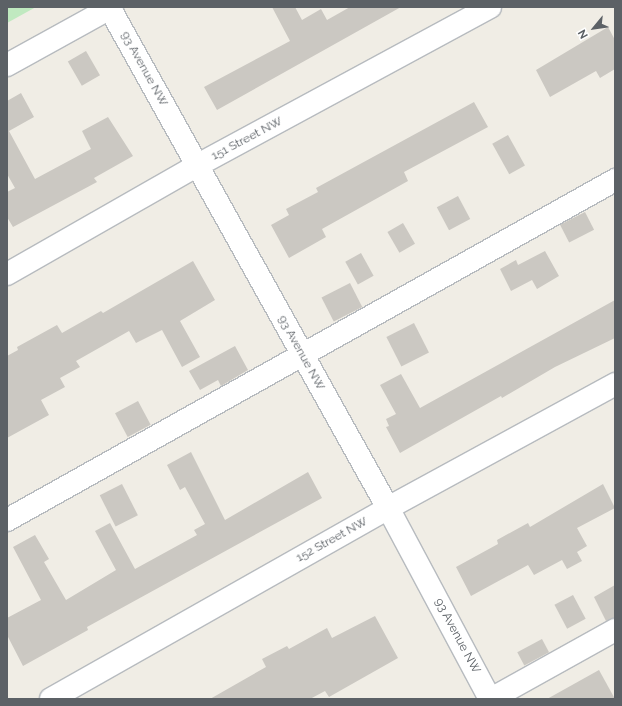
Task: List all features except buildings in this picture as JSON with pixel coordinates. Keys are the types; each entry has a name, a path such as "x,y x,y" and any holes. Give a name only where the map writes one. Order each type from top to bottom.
{"street":[{"name":"93 Avenue NW","path":"110,7 302,356 388,508 490,699"},
{"path":"7,65 110,7"},
{"name":"151 Street NW","path":"7,274 198,165 490,7"},
{"path":"7,520 615,180"},
{"name":"152 Street NW","path":"51,699 388,508 615,384"},
{"path":"490,699 615,630"}],"green space":[{"path":"7,7 36,7 7,23"}]}
